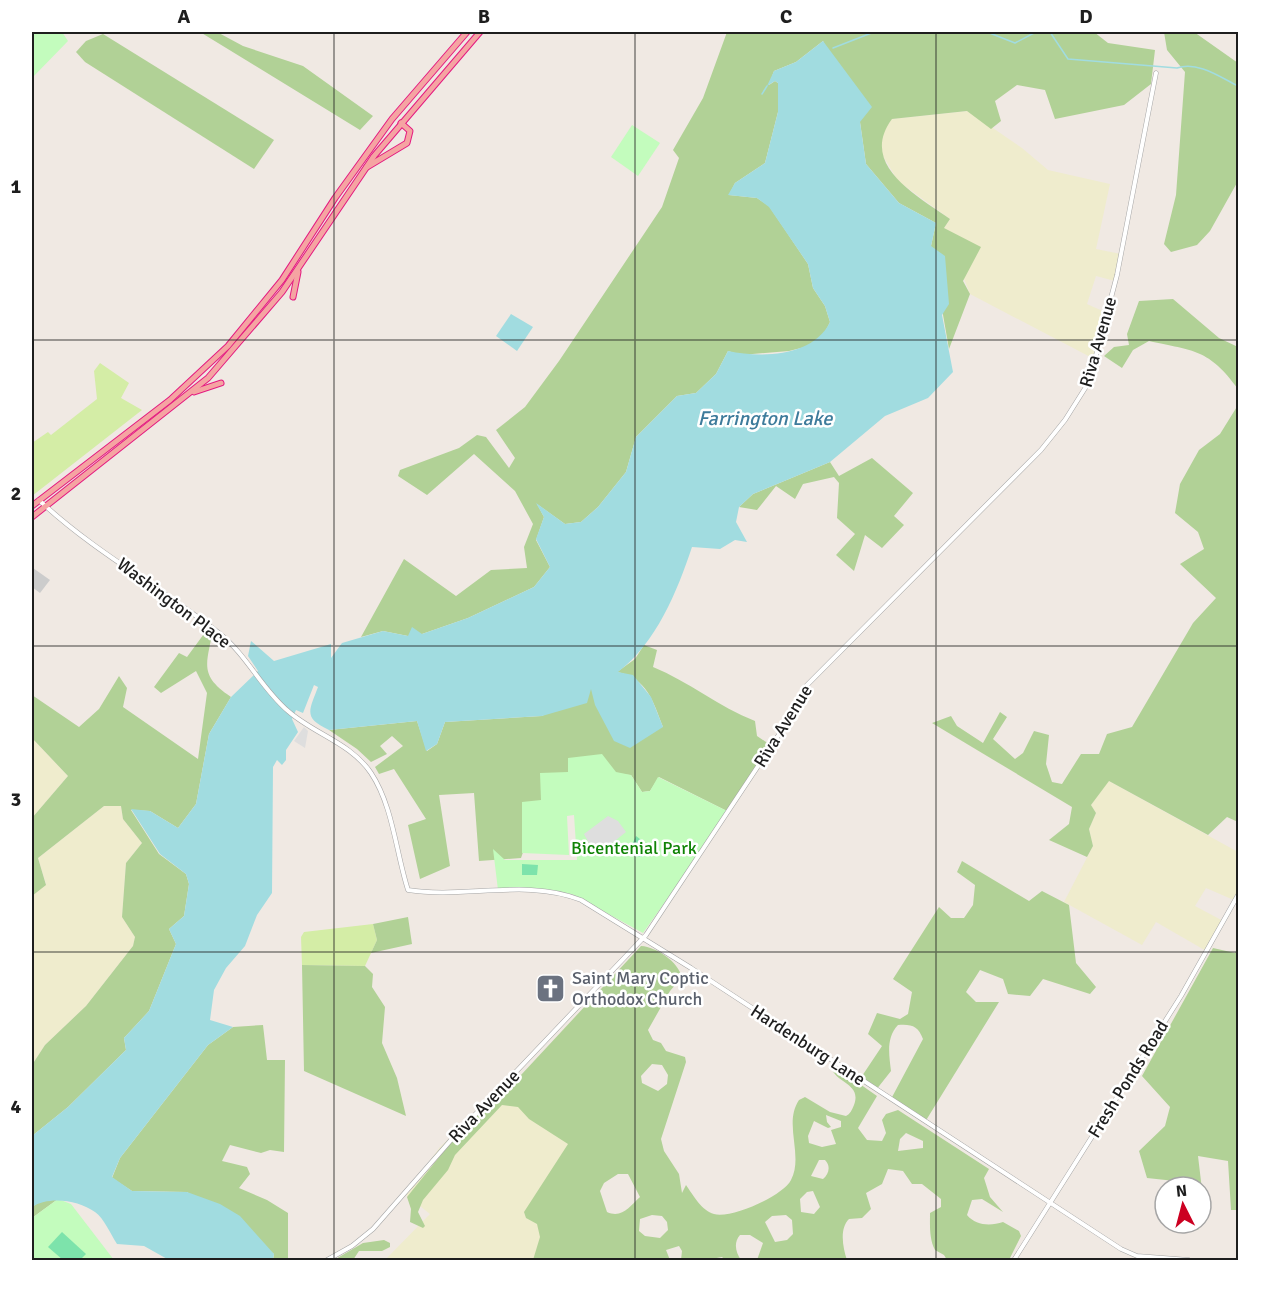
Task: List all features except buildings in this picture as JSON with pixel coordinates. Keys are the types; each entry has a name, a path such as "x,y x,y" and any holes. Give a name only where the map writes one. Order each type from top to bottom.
{"highway":[{"path":"32,517 188,396 220,365 282,292 322,227 335,198 392,119 467,32"},
{"path":"32,506 202,373 255,315 365,167 480,32"},
{"path":"365,167 407,143 410,131 401,123"},
{"path":"282,292 289,291 293,297 298,269"},
{"path":"188,396 220,383"}],"street":[{"name":"Riva Avenue","path":"327,1260 352,1246 373,1229 451,1140 643,938 784,727 807,685 1041,450 1086,390 1117,274 1156,73"},
{"name":"Washington Place","path":"39,500 45,507 220,634 246,660 275,698 302,721 340,743 362,761 373,775 388,815 408,890"},
{"name":"Hardenburg Lane","path":"408,890 492,890 566,894 594,907 1050,1203 1137,1256 1190,1260"},
{"name":"Fresh Ponds Road","path":"1014,1260 1181,996 1239,895"}],"shaded area":[{"path":"968,111 1022,148 1048,170 1110,184 1096,249 1121,254 1115,281 1096,276 1087,304 1107,313 1096,360 970,294 944,228 950,219 898,181 880,151 881,133 892,119"},
{"path":"33,568 50,580 40,593 32,587"},
{"path":"304,727 308,731 305,748 294,741"},
{"path":"32,738 68,776 32,818"},
{"path":"1107,780 1238,852 1236,901 1206,888 1195,906 1225,922 1208,952 1156,922 1142,945 1064,902 1093,846 1089,829 1096,813 1091,805"},
{"path":"104,806 121,806 123,819 142,843 126,863 122,917 135,937 133,946 86,1006 45,1045 32,1065 32,896 46,884 38,858"},
{"path":"608,816 618,821 626,832 596,856 584,834"},
{"path":"497,1093 573,1140 539,1260 386,1259 430,1214 405,1194 440,1147"}],"green space":[{"path":"32,32 62,32 68,41 32,78"},
{"path":"200,32 217,32 243,46 303,66 373,116 360,130"},
{"path":"727,32 1094,32 1108,43 1155,50 1151,84 1124,105 1055,119 1045,90 1017,85 995,101 1001,121 991,129 967,111 892,119 883,136 882,151 887,165 896,178 950,219 944,228 981,247 963,281 970,294 949,349 931,246 936,223 899,203 866,164 860,122 823,41 796,62 774,71 769,85 775,81 778,83 778,112 765,163 735,183 729,195 757,198 769,206 808,264 813,288 825,306 830,322 824,334 809,346 789,351 741,355 728,351 716,374 696,393 677,396 636,437 626,472 598,507 581,522 565,524 537,504 544,517 536,540 550,567 534,587 468,618 422,634 408,636 383,631 361,637 404,559 456,596 491,570 527,568 524,547 533,524 515,491 474,454 427,495 398,476 400,470 459,448 477,435 486,437 509,468 515,458 496,430 525,407 559,361 662,207 679,158 673,150 703,98"},
{"path":"1164,32 1194,32 1238,63 1238,181 1210,231 1197,245 1171,252 1164,244 1176,195 1185,72 1167,50"},
{"path":"103,34 274,140 254,169 85,62 76,52 86,41"},
{"path":"632,125 660,143 638,176 611,157"},
{"path":"1173,299 1219,338 1238,347 1238,389 1228,376 1209,359 1178,347 1149,341 1133,350 1122,368 1104,356 1114,347 1129,345 1127,334 1139,301"},
{"path":"100,363 129,383 121,398 142,410 32,496 32,443 48,432 51,435 97,399 94,371"},
{"path":"1238,405 1238,822 1227,817 1208,835 1109,781 1091,805 1096,813 1089,829 1093,846 1087,857 1049,840 1069,824 1072,807 932,723 951,716 957,726 983,743 1000,712 1007,717 993,739 1015,759 1023,753 1034,731 1049,735 1046,764 1052,782 1062,784 1081,754 1099,754 1107,734 1132,727 1193,623 1216,598 1180,564 1204,549 1198,532 1175,513 1180,484 1199,450 1220,434"},
{"path":"872,458 913,493 894,516 904,525 882,548 865,535 854,571 836,555 855,534 837,518 839,483 834,477 803,484 795,499 776,486 757,510 739,507 753,494 830,462 839,476"},
{"path":"209,627 213,629 207,660 209,675 213,682 231,697 209,734 196,804 178,828 150,811 131,810 159,854 186,874 189,884 184,916 169,929 176,944 149,1011 124,1038 126,1050 68,1107 32,1136 32,1065 45,1045 86,1006 133,946 135,937 122,917 126,863 142,843 123,819 121,806 104,806 38,858 46,885 32,896 32,818 68,776 32,738 32,695 79,727 99,709 119,676 127,688 123,707 198,759 207,693 196,671 161,693 154,687 179,653 187,657"},
{"path":"644,645 657,650 653,667 755,721 757,736 769,744 729,812 659,777 650,791 642,792 631,775 568,772 541,800 521,858 479,861 474,793 439,795 450,866 420,879 408,825 426,819 394,769 379,774 375,767 403,746 392,736 380,746 387,754 371,762 357,749 329,730 417,721 427,751 437,744 445,722 542,716 591,688 663,727 648,692 635,679 617,672 635,659"},
{"name":"Bicentenial Park","path":"602,754 616,772 631,775 642,792 650,791 658,777 729,812 643,933 572,894 498,890 493,849 505,860 577,860 574,815 567,816 569,855 522,853 522,802 541,800 540,773 568,772 568,758"},
{"path":"636,836 649,846 642,857 634,856 629,851"},
{"path":"962,861 1029,901 1042,891 1069,905 1076,963 1096,987 1090,994 1043,979 1030,996 1008,994 1003,979 980,970 966,992 976,1002 999,1002 925,1122 891,1099 923,1039 914,1027 898,1025 894,1030 889,1046 891,1071 876,1090 860,1079 882,1046 868,1034 877,1013 900,1019 908,1014 912,992 893,979 939,907 951,918 964,918 973,905 975,885 957,872"},
{"path":"522,864 538,865 537,875 522,875"},
{"path":"408,917 412,944 371,953 377,940 373,924"},
{"path":"373,924 377,940 365,966 302,965 301,937 304,932"},
{"path":"641,946 654,949 676,966 682,977 670,991 648,1030 653,1040 661,1043 666,1051 685,1057 686,1062 661,1139 664,1151 679,1174 682,1193 686,1185 706,1210 722,1215 744,1210 778,1193 791,1180 794,1170 793,1119 799,1100 805,1097 830,1112 846,1116 851,1112 856,1098 854,1092 834,1073 831,1067 834,1066 877,1096 858,1128 867,1140 882,1141 886,1133 882,1120 886,1114 898,1110 989,1169 984,1178 990,1197 1003,1212 982,1199 972,1200 967,1215 984,1224 1003,1222 1019,1231 1021,1236 1009,1260 947,1260 944,1255 935,1250 930,1232 930,1213 941,1207 941,1199 922,1184 912,1184 903,1171 888,1169 882,1184 866,1193 871,1209 862,1218 849,1219 846,1223 843,1239 847,1260 757,1260 763,1243 750,1235 740,1235 736,1241 736,1248 741,1260 725,1260 722,1257 706,1260 681,1260 682,1251 679,1246 666,1250 670,1260 533,1260 540,1237 537,1224 526,1218 524,1212 568,1144 529,1119 518,1107 502,1105 455,1155 448,1170 423,1200 418,1212 425,1226 423,1228 410,1222 411,1209 407,1197 457,1135 521,1075","holes":["652,1064 662,1065 668,1075 667,1084 658,1091 642,1083 641,1076","826,1115 841,1121 841,1127 831,1130 836,1144 822,1147 809,1143 808,1136 814,1121 828,1128 831,1127","906,1133 923,1141 923,1148 898,1151 900,1139","819,1160 825,1160 829,1167 823,1179 811,1176","618,1174 628,1174 640,1197 621,1213 612,1214 607,1212 600,1191 604,1183","813,1191 820,1207 814,1214 801,1212 800,1199 807,1192","652,1215 662,1216 667,1222 668,1230 660,1238 645,1236 639,1231 640,1219","786,1215 792,1220 793,1234 787,1240 775,1242 765,1222 772,1216"]},
{"path":"1213,948 1235,953 1238,948 1238,1210 1231,1210 1228,1161 1198,1156 1200,1175 1153,1175 1153,1179 1147,1178 1139,1151 1165,1126 1170,1107 1142,1076"},
{"path":"302,965 365,966 373,974 372,987 385,1007 382,1043 397,1078 406,1116 304,1071"},
{"path":"263,1025 267,1060 285,1060 284,1152 270,1150 261,1153 230,1145 222,1161 247,1167 250,1174 239,1188 267,1200 288,1213 288,1260 273,1260 274,1254 187,1192 132,1191 112,1178 120,1158 208,1045 233,1027"},
{"path":"58,1199 32,1218 32,1207 39,1202"},
{"path":"58,1199 71,1204 114,1260 32,1260 32,1218"},
{"path":"62,1232 86,1254 80,1260 63,1260 48,1247"},
{"path":"384,1240 390,1243 390,1247 382,1251 359,1251 353,1260 334,1260 363,1243"}],"water":[{"name":"Farrington Lake","path":"823,41 872,107 860,122 866,164 899,203 936,223 931,246 945,256 949,304 942,315 953,372 928,398 885,416 830,462 753,494 739,507 736,522 747,542 735,540 720,549 692,547 664,616 643,647 618,672 633,675 651,697 663,727 630,748 614,741 595,705 591,689 587,703 542,716 445,722 437,744 426,751 417,721 329,730 321,726 315,722 310,713 318,687 314,685 303,713 296,710 292,719 298,732 286,750 286,760 282,765 277,760 273,767 272,893 257,915 245,946 226,968 214,990 210,1020 233,1027 208,1045 120,1158 112,1177 132,1191 187,1192 220,1204 240,1216 274,1254 273,1260 169,1260 144,1246 117,1244 104,1222 88,1208 64,1201 47,1201 32,1207 32,1136 68,1107 126,1050 124,1038 149,1011 176,944 169,929 184,916 189,884 186,874 160,854 131,809 150,811 178,828 196,804 209,734 231,697 258,671 248,656 251,641 274,661 331,644 331,658 342,643 383,631 408,636 412,627 422,634 468,618 534,587 550,567 536,539 544,517 536,503 565,524 581,522 598,507 626,472 636,437 677,396 696,393 716,374 728,351 756,354 785,352 812,342 822,334 830,322 825,306 813,288 808,264 769,207 757,198 728,195 735,183 765,163 778,112 778,83 775,81 767,86 774,71 796,62"},
{"path":"511,314 533,327 517,351 496,336"}],"waterway":[{"path":"833,48 874,32"},
{"path":"987,32 1015,43 1036,32"},
{"path":"1050,32 1068,59 1201,68 1238,86"},
{"path":"762,94 767,86"}],"place":[{"name":"Saint Mary Coptic Orthodox Church","path":"551,988"}]}
